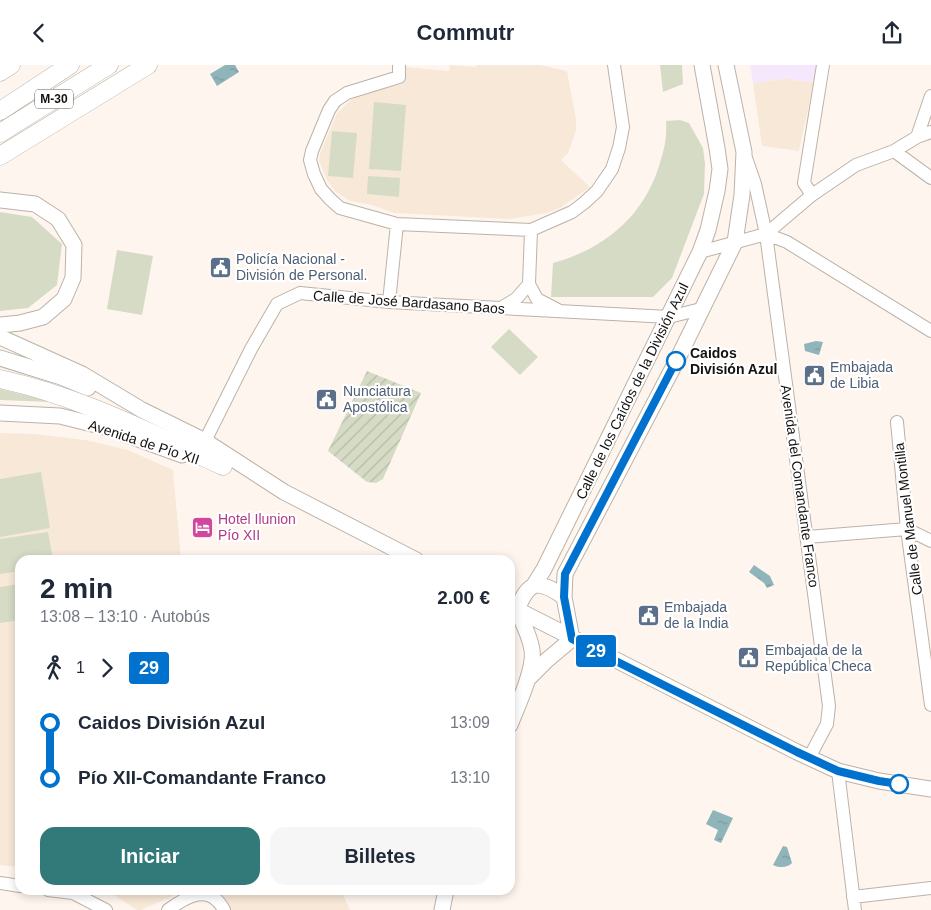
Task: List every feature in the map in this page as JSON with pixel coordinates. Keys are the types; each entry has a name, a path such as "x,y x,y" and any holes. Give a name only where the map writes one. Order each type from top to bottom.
{"highway":[{"path":"0,72 10,65"},
{"name":"M-30","path":"0,111 70,65"},
{"name":"M-30","path":"0,133 109,65"},
{"path":"0,157 148,65"},
{"path":"0,379 64,396 95,407 223,466"}],"main road":[{"name":"Calle de los Caídos de la División Azul","path":"534,585 544,569 700,252 708,230 718,191 720,169 718,148 702,65"},
{"name":"Calle de los Caídos de la División Azul","path":"564,597 565,574 735,242 742,195 744,152 726,65"},
{"path":"0,200 35,204 58,219 74,245 73,278 64,299 43,317 20,323 0,325"},
{"name":"Avenida de Pío XII","path":"0,337 82,374 142,409 205,441 284,492"},
{"name":"Avenida de Pío XII","path":"0,358 61,377 142,409"},
{"name":"Avenida de Pío XII","path":"0,413 60,416 108,428 198,460 223,466 284,492 406,555"},
{"path":"515,606 524,592 534,585 550,587 564,597 572,639"},
{"path":"515,609 572,639 838,771 879,781 931,789"},
{"path":"515,610 527,631 533,652 528,679 515,712"},
{"path":"528,679 572,639"},
{"path":"533,652 547,660"},
{"path":"442,910 445,895"}],"street":[{"path":"399,65 399,77 347,93 336,101 323,123 310,160 321,189 340,208 397,224 531,230 572,212 584,203 597,191 612,169 620,148 623,127 614,65"},
{"path":"812,195 804,183 823,65"},
{"path":"917,137 931,96"},
{"path":"700,252 766,233 812,195 856,165 894,151 917,137 931,132"},
{"path":"894,151 931,178"},
{"name":"Avenida del Comandante Franco","path":"744,152 756,184 766,233 829,706 827,724 809,758"},
{"path":"389,302 397,224"},
{"path":"531,230 529,284 537,299 560,311"},
{"path":"766,233 787,242 931,331"},
{"path":"499,309 516,299 529,284"},
{"name":"Calle de José Bardasano Baos","path":"205,441 277,304 300,293 389,302 668,317 701,309"},
{"name":"Calle de Manuel Montilla","path":"897,422 907,529 931,705"},
{"path":"807,537 907,529 931,541"},
{"path":"838,771 854,903 931,888"},
{"path":"0,883 15,885"},
{"path":"77,895 106,910"},
{"path":"168,910 180,901 198,895 211,895 218,900 224,910"}],"shaded area":[{"path":"450,65 476,67 477,65 540,65 567,71 576,119 576,131 568,153 561,160 590,187 560,208 547,213 510,219 394,213 372,205 350,201 335,191 327,180 319,161 320,154 337,113 351,100 370,92 403,84 405,67 449,71"},
{"path":"750,65 816,65 814,82 792,80 792,78 753,83"},
{"path":"792,78 792,80 814,82 799,151 762,146 753,83"},
{"path":"0,433 34,434 85,440 128,450 173,470 181,555 15,555 15,866 0,865"},
{"path":"114,895 175,895 141,910 137,910"},
{"path":"223,895 343,895 350,910 230,910"}],"green space":[{"path":"660,65 682,65 683,84 663,92"},
{"path":"374,102 406,105 401,171 369,169"},
{"path":"680,120 689,123 703,148 705,164 704,194 672,278 653,297 551,297 553,263 590,249 621,226 634,212 646,196 654,179 665,145 666,121"},
{"path":"332,131 357,133 353,178 328,176"},
{"path":"368,176 400,178 399,197 367,194"},
{"path":"0,212 32,217 62,244 57,285 28,308 0,311"},
{"path":"117,250 153,256 142,315 107,309"},
{"path":"509,329 538,357 520,375 491,347"},
{"path":"367,371 421,393 383,479 376,483 367,482 328,451"},
{"path":"0,389 52,402 0,400"},
{"path":"41,472 50,528 0,537 0,479"},
{"path":"48,532 52,555 15,555 15,572 0,574 0,539"},
{"path":"15,585 15,621 0,623 0,587"}],"water":[{"path":"225,65 235,65 239,72 217,86 210,74"},
{"path":"816,341 823,342 819,355 805,351 804,344"},
{"path":"754,565 770,576 774,585 767,588 764,583 749,572"},
{"path":"713,810 733,818 721,843 714,840 718,830 706,824"},
{"path":"783,846 787,847 792,863 786,867 775,866 773,865"}],"bus line":[{"name":"29","path":"676,361 565,574 564,597 572,639 838,771 899,784"}],"place":[{"name":"Policía Nacional - División de Personal.","path":"220,267"},
{"name":"Caidos División Azul","path":"676,361"},
{"name":"Embajada de Libia","path":"814,375"},
{"name":"Nunciatura Apostólica","path":"327,399"},
{"name":"Hotel Ilunion Pío XII","path":"202,527"},
{"name":"Embajada de la India","path":"648,615"},
{"name":"Embajada de la República Checa","path":"749,658"}]}
